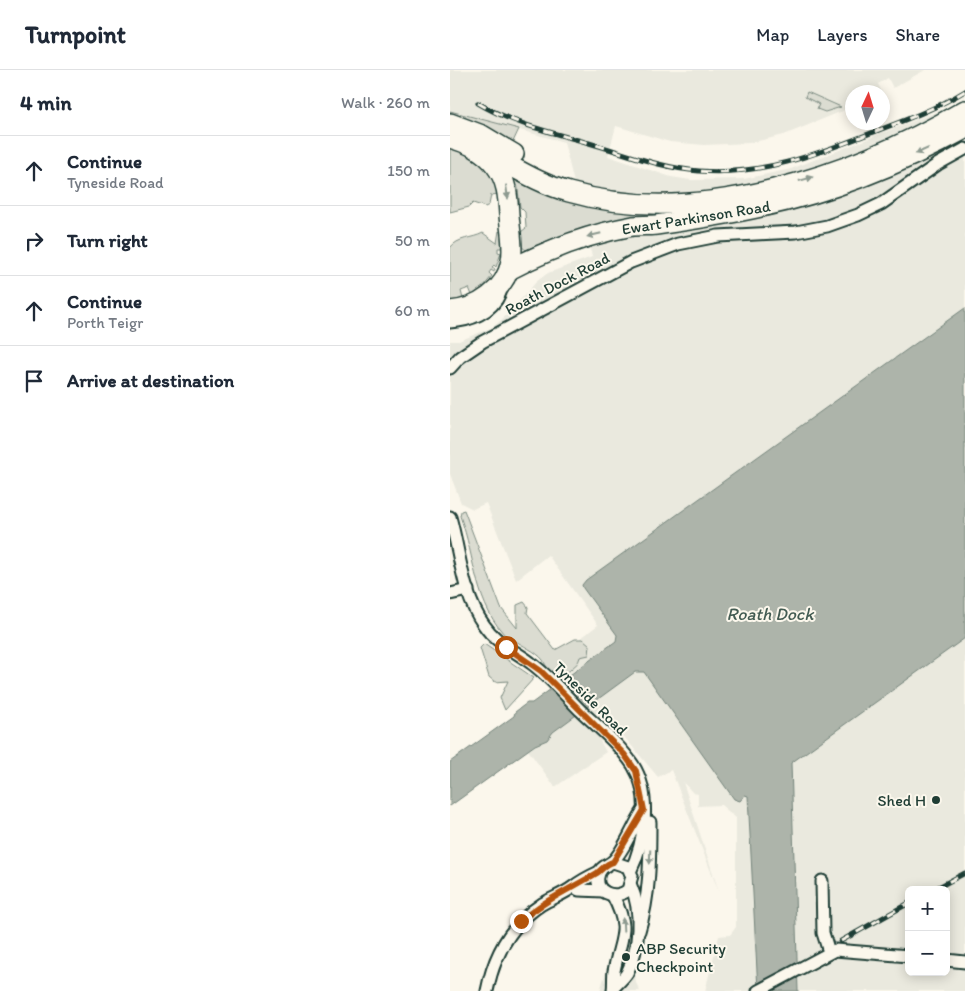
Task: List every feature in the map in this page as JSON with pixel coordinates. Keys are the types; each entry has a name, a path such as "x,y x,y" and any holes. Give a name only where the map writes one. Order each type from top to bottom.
{"main road":[{"name":"Ewart Parkinson Road","path":"477,148 530,177 567,192 617,203 689,203 760,199 809,178 858,162 916,136 965,110"},
{"path":"450,123 482,134 527,162 562,179 641,203"},
{"name":"Ewart Parkinson Road","path":"450,311 468,308 484,300 506,275 550,249 592,235 635,226 673,223 760,199 857,179 930,148 965,128"},
{"path":"450,138 477,148 496,166 505,182 512,246 506,275"}],"street":[{"name":"Roath Dock Road","path":"450,368 460,357 482,342 631,262 655,252 701,238 781,234 832,225 872,209 938,164 965,149"},
{"path":"450,322 467,320 488,309 498,298 506,275"},
{"name":"Tyneside Road","path":"450,517 468,590 476,612 490,633 506,647 530,662 624,754 636,771 644,810"},
{"path":"450,594 468,590"},
{"path":"613,862 644,810"},
{"path":"639,931 630,872 641,843 644,810"},
{"path":"613,989 627,974 645,904 650,821 644,810"},
{"path":"487,991 495,961 515,928 537,908 574,887 577,882 599,872 607,864 613,862 623,864 630,872"},
{"path":"599,872 598,880 624,920 624,933 614,973 613,989"},
{"path":"822,882 823,933 829,952"},
{"path":"574,887 579,890 623,894 631,886"},
{"path":"758,991 829,952 841,948 905,956"},
{"path":"950,960 965,962"}],"shaded area":[{"path":"450,70 925,70 893,88 888,78 878,85 845,85 845,110 784,135 749,143 704,145 670,142 616,126 608,156 671,177 691,180 744,179 791,169 951,106 965,96 965,991 705,991 719,936 730,935 736,927 736,818 721,805 698,806 698,794 693,793 683,782 719,892 671,770 658,777 625,738 612,730 600,741 606,752 555,787 528,750 450,806 450,762 514,716 515,712 522,706 532,703 570,676 556,657 598,625 548,555 516,580 486,503 473,509 461,503 450,474 450,341 459,341 493,327 508,314 537,281 548,273 592,257 564,142 450,111"},
{"path":"807,92 841,107 825,112 817,109 819,104 805,97"},
{"path":"450,111 519,129 512,144 450,115"},
{"path":"450,147 475,159 491,176 499,194 491,195 489,205 485,207 473,203 469,207 450,212"},
{"path":"517,181 678,211 678,214 658,215 600,224 563,235 526,250 522,247 521,232 526,228 525,212 520,207"},
{"path":"499,231 502,234 502,248 498,248 498,252 501,253 496,267 494,265 492,267 495,269 494,272 491,270 489,273 492,276 484,286 472,295 469,288 461,291 463,299 450,301 450,248 461,240 483,233 497,243"},
{"path":"464,510 501,608 517,628 517,605 524,602 528,607 527,613 555,650 575,639 583,639 590,645 589,655 580,657 577,664 568,672 564,680 556,679 537,654 513,639 509,639 489,612 477,581 460,516 461,511"},
{"path":"484,644 534,678 505,710 500,698 508,681 495,682 489,677 480,648"},
{"path":"614,944 641,952 635,973 636,983 640,991 600,991"}],"water":[{"name":"Roath Dock","path":"965,308 965,638 791,763 798,991 758,991 748,796 745,795 740,801 734,799 644,672 635,672 553,732 547,740 535,745 450,806 450,762 514,716 515,712 527,703 532,703 616,641 617,635 583,588 582,585 586,580"}],"railway":[{"path":"478,103 505,117 532,127 643,160 670,167 722,172 765,167 808,156 919,114 965,91"},
{"path":"941,886 965,873"},
{"path":"841,941 905,905"}],"place":[{"name":"Shed H","path":"936,800"},
{"name":"ABP Security Checkpoint","path":"626,957"}],"route":[{"path":"506,647 541,671 618,746 636,771 644,810 613,862 602,867 599,872 577,882 574,887 564,891 521,921"}]}
